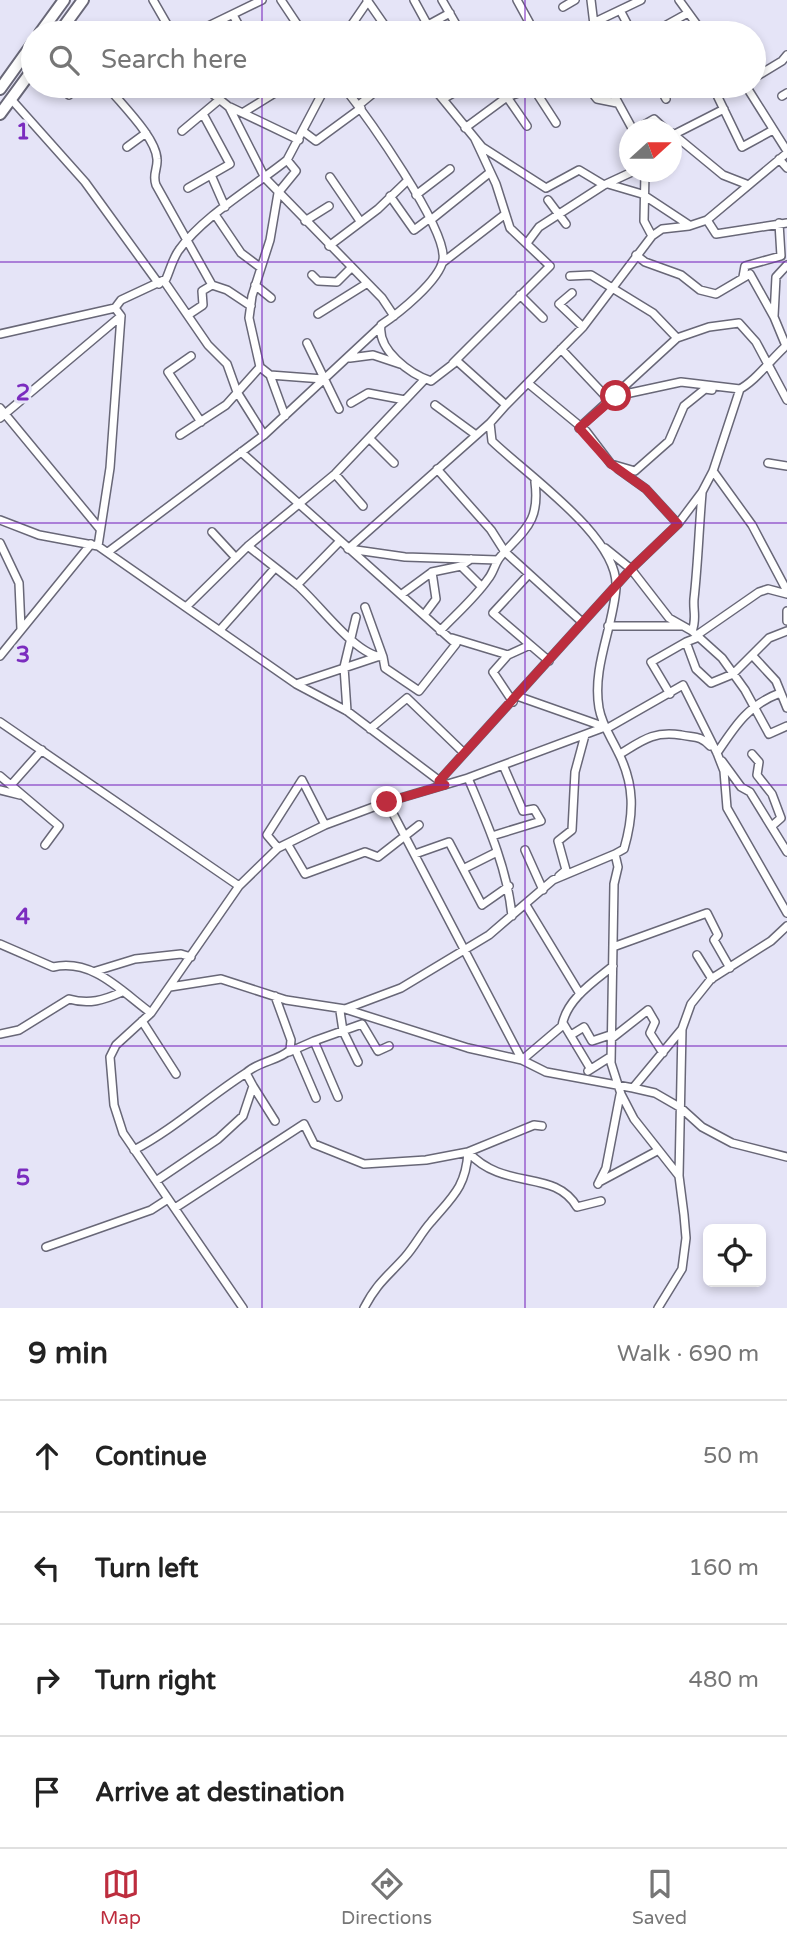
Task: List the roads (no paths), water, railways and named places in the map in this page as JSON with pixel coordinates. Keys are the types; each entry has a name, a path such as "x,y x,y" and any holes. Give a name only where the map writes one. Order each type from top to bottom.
{"highway":[{"path":"49,21 64,0"},
{"path":"69,21 83,0"},
{"path":"0,89 21,60"},
{"path":"0,114 21,85"}],"street":[{"path":"153,0 165,21"},
{"path":"220,21 262,0"},
{"path":"281,0 295,21"},
{"path":"355,21 367,0 382,21"},
{"path":"414,0 425,21"},
{"path":"442,0 454,21"},
{"path":"517,0 529,21"},
{"path":"563,7 575,0"},
{"path":"590,0 595,21"},
{"path":"597,21 641,0"},
{"path":"680,0 694,21"},
{"path":"620,10 626,21"},
{"path":"441,21 450,13"},
{"path":"674,21 688,13"},
{"path":"233,15 236,21"},
{"path":"766,70 786,58"},
{"path":"117,98 146,134 158,160 153,175 156,185 212,285 227,290 251,306"},
{"path":"217,98 229,107 299,140"},
{"path":"244,112 267,98"},
{"path":"0,334 115,308 121,300 161,282 187,240 213,215 288,160 304,132 317,98"},
{"path":"353,98 431,218 443,249 442,263"},
{"path":"304,132 316,141 369,98"},
{"path":"465,128 507,98"},
{"path":"509,98 527,125"},
{"path":"542,98 556,123"},
{"path":"596,98 617,103"},
{"path":"615,98 627,119"},
{"path":"718,98 742,147 774,130"},
{"path":"348,549 529,384 583,327 610,287 652,236 662,229 690,226 707,220 746,184 787,152 754,98"},
{"path":"11,99 85,182 188,315 208,345 227,363 237,391 264,435"},
{"path":"443,99 475,139 502,161 546,188 579,170 606,185 642,194 690,226"},
{"path":"182,131 219,100"},
{"path":"229,107 265,178 394,316"},
{"path":"682,129 724,109"},
{"path":"188,188 230,164 203,114"},
{"path":"127,147 146,134"},
{"path":"450,366 550,266 510,228 496,184 488,173 475,139"},
{"path":"682,142 711,167 746,184"},
{"path":"779,159 787,168"},
{"path":"285,416 270,375 260,367 249,318 255,285 270,240 278,193 296,171 288,160"},
{"path":"416,195 450,169"},
{"path":"390,196 414,230 488,173"},
{"path":"211,175 225,207"},
{"path":"330,177 360,221"},
{"path":"527,243 539,227 557,214 619,178"},
{"path":"329,246 407,181"},
{"path":"646,182 642,194 643,222 652,236"},
{"path":"548,200 566,224"},
{"path":"305,221 329,206"},
{"path":"213,215 241,253 261,268"},
{"path":"107,552 264,435 432,280 442,263 504,215"},
{"path":"707,220 716,234 783,223 781,256 745,266 743,277"},
{"path":"611,464 635,471 669,441 684,406 705,389 727,392 740,389 755,379 767,363 786,346 774,317 750,274 716,294 700,290 681,275 645,262 636,255"},
{"path":"774,317 776,277 787,265"},
{"path":"312,275 318,281 337,282 350,269"},
{"path":"570,276 591,275 653,313 677,338"},
{"path":"317,314 366,284"},
{"path":"188,315 203,305 202,291 212,285"},
{"path":"255,285 271,299"},
{"path":"572,293 559,304 583,327"},
{"path":"520,295 543,318"},
{"path":"0,656 94,545 100,529 110,468 121,316 115,308"},
{"path":"3,416 121,316"},
{"path":"579,428 677,338 709,327 739,323 756,342 787,400"},
{"path":"382,325 382,338 400,364"},
{"path":"307,343 339,409"},
{"path":"561,349 613,398"},
{"path":"348,358 373,355 400,364 431,381 457,361 506,405"},
{"path":"191,356 168,372 201,422"},
{"path":"180,435 226,405 260,367"},
{"path":"270,375 323,378"},
{"path":"187,607 248,546 335,474 425,379"},
{"path":"613,398 681,382 740,389"},
{"path":"529,384 579,428 611,464 646,489 678,524"},
{"path":"442,783 464,753 582,622 678,524 702,492 713,471 740,389"},
{"path":"351,403 368,393 405,400"},
{"path":"435,405 476,435"},
{"path":"0,408 3,416 100,529"},
{"path":"490,422 492,441 603,547 631,569 661,609 696,634 733,674 769,734 787,726"},
{"path":"369,438 394,463"},
{"path":"240,452 300,501 348,549 402,594 456,645 419,691 385,668 365,607"},
{"path":"768,463 787,466"},
{"path":"437,469 491,530 505,552 582,622"},
{"path":"713,471 752,525 787,593"},
{"path":"335,474 363,506"},
{"path":"443,633 482,587 498,560 534,516 538,501 535,481"},
{"path":"696,634 694,602 702,492"},
{"path":"0,520 39,535 94,545 107,552 296,684 347,711 442,783"},
{"path":"212,532 236,558"},
{"path":"297,585 340,541"},
{"path":"0,543 19,583 21,629"},
{"path":"248,546 297,585 350,638 380,657"},
{"path":"553,880 624,849 633,808 629,779 620,754 605,728 597,688 617,586 603,547"},
{"path":"348,549 405,557 498,560"},
{"path":"402,594 432,572 461,566 471,558"},
{"path":"461,566 482,587"},
{"path":"220,630 275,568"},
{"path":"424,615 436,599 432,572"},
{"path":"529,574 492,613 549,661"},
{"path":"670,694 651,662 686,642 759,592 768,589 787,593"},
{"path":"787,611 787,621"},
{"path":"347,711 344,667 356,617"},
{"path":"608,626 684,626"},
{"path":"686,642 696,669 711,684 733,674 769,638 787,631"},
{"path":"443,633 508,655"},
{"path":"530,645 508,655 493,672 515,699 605,728"},
{"path":"752,655 776,681 787,708"},
{"path":"296,684 380,657"},
{"path":"243,1308 123,1133 114,1105 110,1057 116,1045 150,1013 170,987 239,886 278,848 324,825 442,783 468,778 605,728 683,685 717,753 723,771 727,808 787,914"},
{"path":"717,753 735,724 752,706 780,693"},
{"path":"370,729 407,698 464,753"},
{"path":"0,722 239,886"},
{"path":"620,754 648,737 668,731 682,736 695,735 717,753 773,825 787,852"},
{"path":"342,1010 401,988 463,952 526,905 566,870 558,841 572,830 575,772 586,735"},
{"path":"11,785 42,750"},
{"path":"752,754 760,762 757,775 780,808 781,818 773,825"},
{"path":"492,836 541,821 534,808 523,811 503,765"},
{"path":"0,776 59,825 45,845"},
{"path":"468,778 509,886 512,916"},
{"path":"278,848 267,835 302,780 324,825"},
{"path":"0,790 23,796"},
{"path":"387,802 463,952 522,1060"},
{"path":"288,845 305,874 365,852 378,857 419,825"},
{"path":"415,854 449,842 465,868 482,905 509,886"},
{"path":"525,850 543,890"},
{"path":"465,868 496,852"},
{"path":"615,854 618,867 610,1057 621,1094 657,1151 679,1176"},
{"path":"526,905 580,994"},
{"path":"613,947 707,912 718,934 714,940 730,968"},
{"path":"633,1088 682,1029 691,1004 712,979 771,941 787,926"},
{"path":"0,944 53,967 96,971 135,960 181,954 191,957"},
{"path":"696,955 712,979"},
{"path":"522,1060 562,1023 564,1015 580,994 612,966"},
{"path":"96,971 150,1013"},
{"path":"170,987 221,979 275,996 342,1010 468,1048 522,1060 546,1072 655,1093 681,1108 702,1127 732,1143 787,1157"},
{"path":"0,1034 19,1030 69,999 83,1003 107,999 122,992"},
{"path":"275,996 291,1040 292,1051 316,1098"},
{"path":"342,1010 343,1031 358,1062"},
{"path":"571,1035 584,1027 592,1041 610,1037 649,1010 655,1022 650,1033 663,1053"},
{"path":"142,1021 176,1074"},
{"path":"562,1023 590,1068"},
{"path":"134,1150 174,1127 186,1114 253,1066 314,1041 362,1024 378,1051 389,1046"},
{"path":"658,1308 682,1269 685,1257 684,1215 679,1176 682,1029"},
{"path":"314,1041 338,1097"},
{"path":"585,1078 590,1068 610,1057"},
{"path":"246,1073 275,1121"},
{"path":"156,1181 218,1139 243,1116 253,1086"},
{"path":"621,1094 606,1168 598,1184 657,1151"},
{"path":"175,1208 304,1124 314,1144 364,1164 426,1160 468,1152 534,1125 542,1126"},
{"path":"468,1152 488,1170 506,1177 544,1183 568,1193 577,1207 601,1200"},
{"path":"364,1308 379,1281 407,1255 430,1223 451,1202 467,1171 468,1152"},
{"path":"46,1247 151,1210 168,1199"}]}
